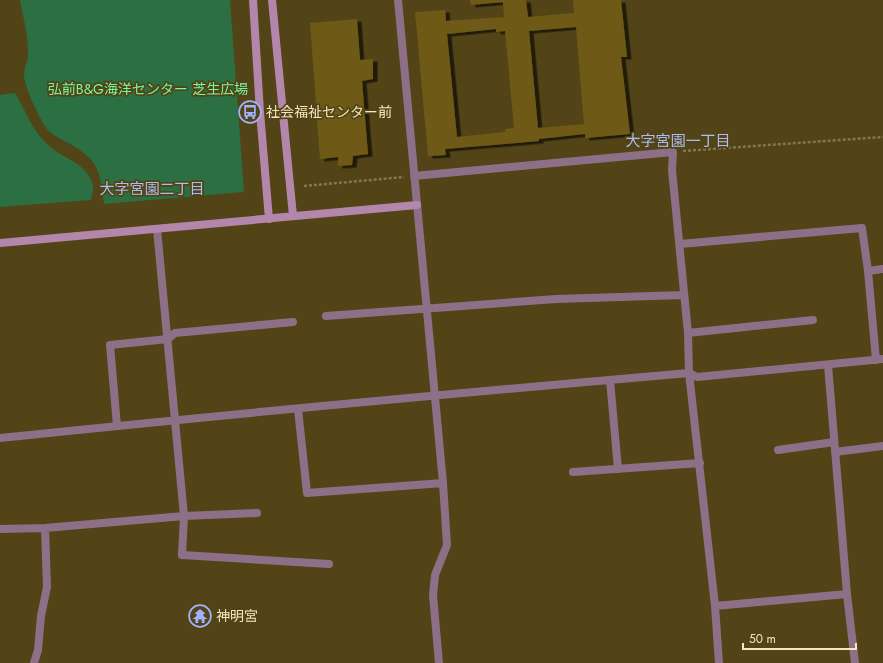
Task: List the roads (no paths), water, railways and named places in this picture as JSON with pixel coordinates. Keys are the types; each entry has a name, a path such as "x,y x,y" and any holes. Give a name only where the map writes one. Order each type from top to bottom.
{"street":[{"path":"253,0 269,219"},
{"path":"272,0 293,216"},
{"path":"398,0 443,483 447,545 435,575 433,595 439,663"},
{"path":"414,176 673,152 672,170 688,333 689,373 715,606 719,663"},
{"path":"0,243 417,205"},
{"path":"0,438 175,420 610,380 689,373 697,377 879,360 862,228 680,244"},
{"path":"157,229 184,516 182,555 329,564"},
{"path":"868,271 883,269"},
{"path":"326,316 556,298 684,294"},
{"path":"688,333 813,320"},
{"path":"117,426 110,345 168,339 175,333 293,322"},
{"path":"828,365 847,594 855,663"},
{"path":"610,380 618,469"},
{"path":"298,409 307,493 443,483"},
{"path":"778,450 834,442"},
{"path":"835,452 883,446"},
{"path":"573,472 700,463"},
{"path":"0,529 45,528 184,516 257,513"},
{"path":"34,663 38,650 41,616 47,587 45,528"},
{"path":"715,606 847,594"}],"place":[{"name":"社会福祉センター前","path":"250,112"},
{"name":"神明宮","path":"200,616"}],"district":[{"name":"大字宮園一丁目","path":"678,141"},
{"name":"大字宮園二丁目","path":"152,189"}],"park label":[{"name":"弘前B&G海洋センター 芝生広場","path":"148,89"}]}
